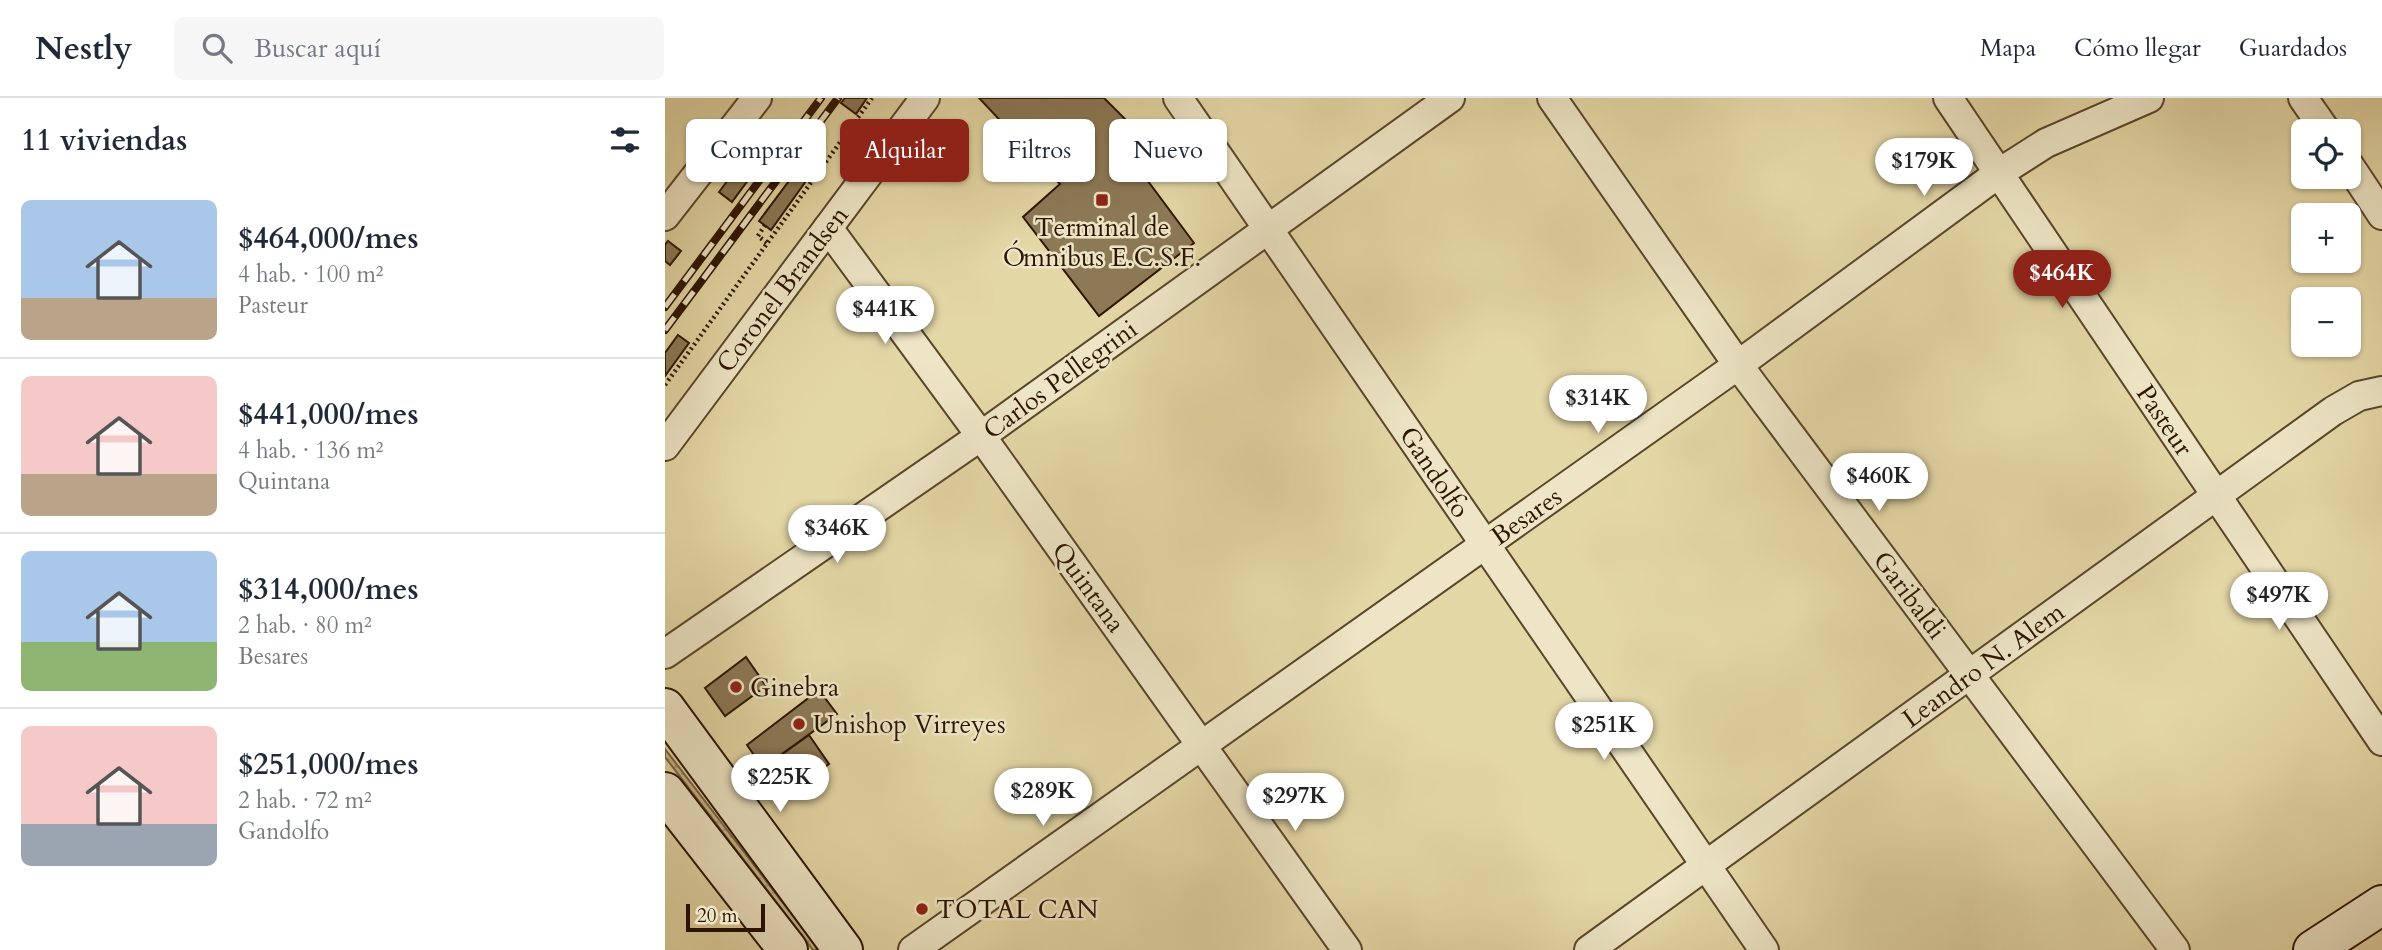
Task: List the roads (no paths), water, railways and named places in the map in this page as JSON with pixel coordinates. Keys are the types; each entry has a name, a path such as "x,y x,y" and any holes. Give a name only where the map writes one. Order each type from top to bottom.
{"main road":[{"path":"667,709 843,950"},
{"path":"665,792 788,950"},
{"path":"2313,950 2382,905"}],"street":[{"path":"665,216 757,98"},
{"name":"Coronel Brandsen","path":"665,446 925,98"},
{"name":"Gandolfo","path":"1178,98 1764,950"},
{"name":"Carlos Pellegrini","path":"665,654 981,436 1450,98"},
{"name":"Garibaldi","path":"1552,98 1738,365 2175,950"},
{"name":"Pasteur","path":"1948,98 2382,741"},
{"name":"Besares","path":"913,950 1738,365 1999,173 2046,143 2148,98"},
{"path":"2303,98 2318,119"},
{"path":"2361,183 2382,215"},
{"name":"Quintana","path":"828,228 981,436 1347,950"},
{"name":"Leandro N. Alem","path":"1589,950 2333,411 2359,396 2382,391"}],"railway":[{"path":"665,307 821,98"},
{"path":"665,330 838,98"}],"place":[{"name":"Terminal de Ómnibus E.C.S.F.","path":"1102,200"},
{"name":"Ginebra","path":"736,687"},
{"name":"Unishop Virreyes","path":"799,724"},
{"name":"TOTAL CAN","path":"922,909"}]}
